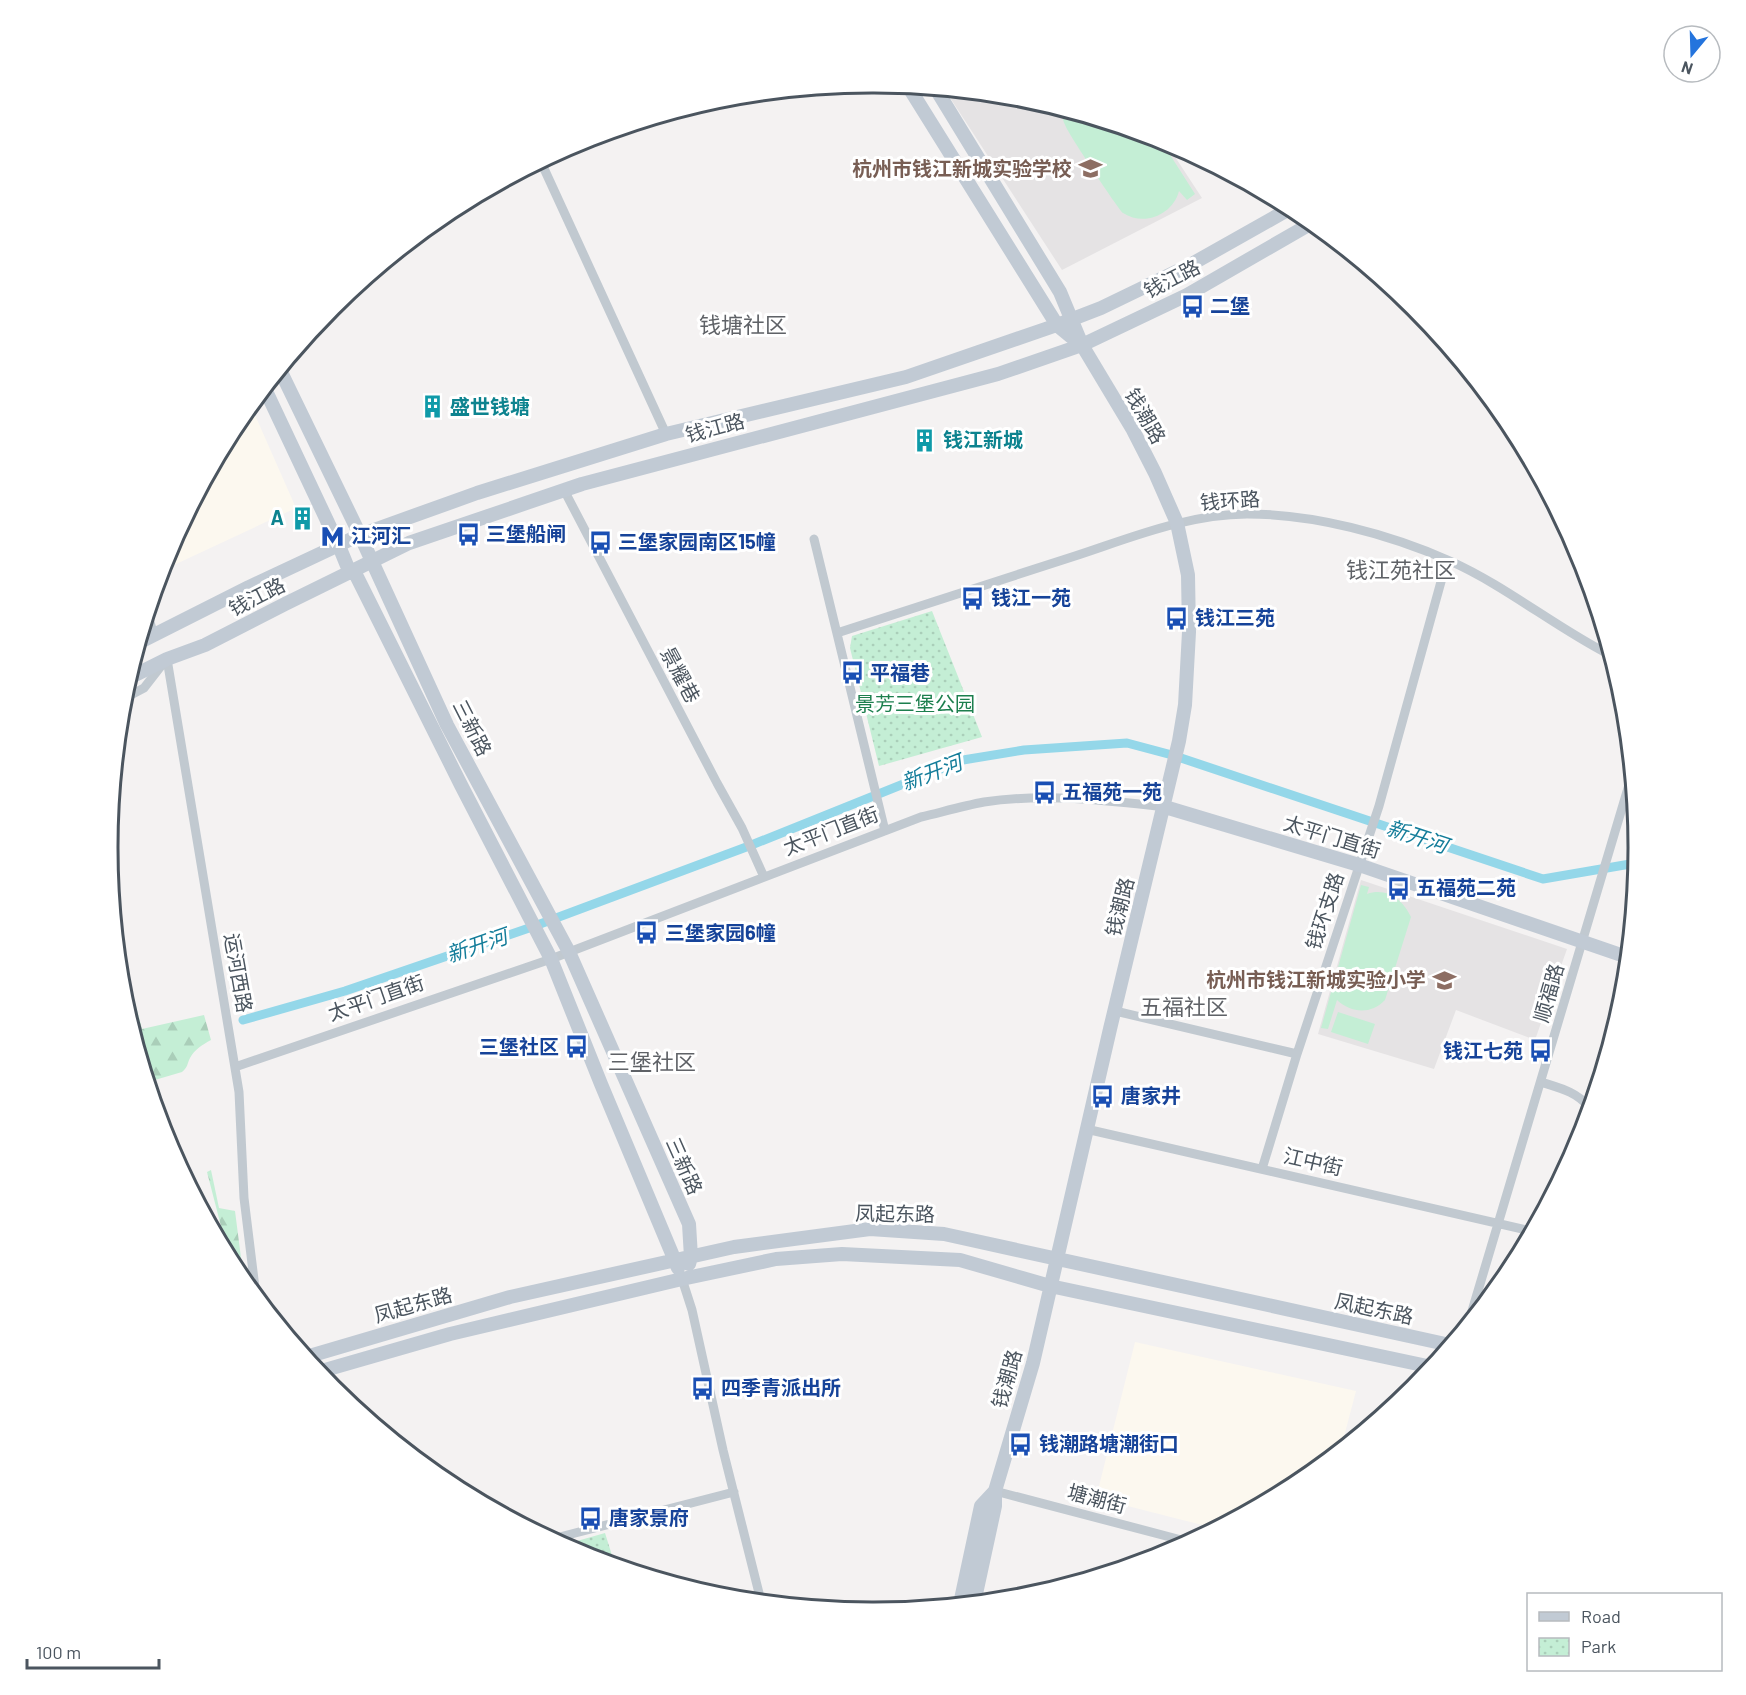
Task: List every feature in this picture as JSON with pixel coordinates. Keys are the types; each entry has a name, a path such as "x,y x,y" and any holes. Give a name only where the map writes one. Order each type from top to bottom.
{"main road":[{"name":"钱潮路","path":"913,95 1057,325 1082,345"},
{"name":"钱潮路","path":"941,97 1060,292 1082,345 1133,430 1177,523 1188,575 1189,632 1185,705 1173,770 1086,1129 1033,1363 995,1491 995,1506 975,1595"},
{"name":"钱江路","path":"148,638 249,587 360,535 477,493 666,434 906,377 1057,325 1101,308 1190,265 1281,213"},
{"name":"钱江路","path":"139,673 167,659 206,645 409,543 564,490 998,374 1082,345 1187,295 1303,228"},
{"name":"三新路","path":"283,377 360,535 447,725 569,952 689,1224 692,1257 682,1279"},
{"name":"三新路","path":"269,396 352,572 551,959 682,1279"},
{"name":"太平门直街","path":"1165,807 1359,865 1620,955"},
{"name":"凤起东路","path":"315,1354 510,1297 773,1241 870,1229 944,1234 1442,1343"},
{"name":"凤起东路","path":"328,1369 450,1334 682,1279 776,1259 842,1254 960,1260 1050,1286 1422,1365"},
{"name":"钱潮路","path":"962,1597 981,1506 995,1491"}],"street":[{"path":"544,169 666,434"},
{"name":"景耀巷","path":"564,490 742,828 764,876"},
{"name":"钱环路","path":"837,633 1177,523 1246,514 1329,523 1373,533 1447,560 1468,569 1601,650"},
{"path":"814,539 885,831"},
{"name":"钱环支路","path":"1262,1169 1297,1054 1379,806 1447,560"},
{"path":"152,628 154,636"},
{"path":"135,693 144,688 167,659"},
{"name":"运河西路","path":"167,659 239,1092 244,1198 254,1278"},
{"name":"顺福路","path":"1474,1304 1626,796"},
{"name":"太平门直街","path":"235,1067 551,959 921,818 985,802 1042,798 1098,799 1165,807"},
{"path":"1115,1011 1297,1054"},
{"path":"1541,1082 1575,1093 1583,1100"},
{"name":"江中街","path":"1086,1129 1523,1229"},
{"path":"682,1279 692,1310 759,1593"},
{"name":"塘潮街","path":"995,1491 1176,1539"},
{"path":"564,1536 734,1492"}],"shaded area":[{"name":"杭州市钱江新城实验学校","path":"950,97 1020,107 1116,133 1162,150 1174,156 1202,198 1062,270"},
{"path":"255,415 296,508 174,565 196,514 220,470"},
{"name":"杭州市钱江新城实验小学","path":"1361,880 1567,949 1535,1040 1456,1010 1434,1069 1318,1034"},
{"path":"1135,1342 1356,1391 1344,1436 1292,1475 1204,1525 1096,1498"}],"green space":[{"path":"1062,118 1116,133 1169,153 1195,194 1187,200 1179,191 1171,206 1157,216 1140,219 1123,213 1069,133"},
{"name":"景芳三堡公园","path":"932,611 982,737 879,766 850,648 852,636"},
{"path":"1361,885 1369,887 1367,894 1381,892 1394,896 1404,905 1411,917 1385,1000 1374,1008 1355,1010 1337,1000 1328,1029 1321,1028"},
{"path":"133,994 142,1029 204,1015 211,1040 194,1052 182,1072 156,1080 144,1043"},
{"path":"1338,1012 1375,1024 1368,1044 1331,1032"},
{"path":"211,1170 219,1208 235,1211 241,1259 221,1227 207,1172"},
{"path":"605,1533 612,1555 584,1545 576,1541"}],"waterway":[{"name":"新开河","path":"243,1020 345,991 532,927 749,846 963,760 1024,750 1127,743 1172,755 1543,879 1627,864"}],"place":[{"name":"杭州市钱江新城实验学校","path":"1090,169"},
{"name":"二堡","path":"1192,306"},
{"name":"盛世钱塘","path":"432,407"},
{"name":"钱江新城","path":"925,440"},
{"name":"A","path":"302,518"},
{"name":"三堡船闸","path":"468,534"},
{"name":"江河汇","path":"333,536"},
{"name":"三堡家园南区15幢","path":"600,542"},
{"name":"钱江一苑","path":"973,598"},
{"name":"钱江三苑","path":"1177,618"},
{"name":"平福巷","path":"852,673"},
{"name":"五福苑一苑","path":"1044,792"},
{"name":"五福苑二苑","path":"1398,888"},
{"name":"三堡家园6幢","path":"647,933"},
{"name":"杭州市钱江新城实验小学","path":"1444,980"},
{"name":"三堡社区","path":"577,1047"},
{"name":"钱江七苑","path":"1541,1051"},
{"name":"唐家井","path":"1103,1096"},
{"name":"四季青派出所","path":"703,1388"},
{"name":"钱潮路塘潮街口","path":"1021,1444"},
{"name":"唐家景府","path":"591,1518"}],"district":[{"name":"钱塘社区","path":"743,325"},
{"name":"钱江苑社区","path":"1401,570"},
{"name":"五福社区","path":"1184,1007"},
{"name":"三堡社区","path":"652,1062"}]}
